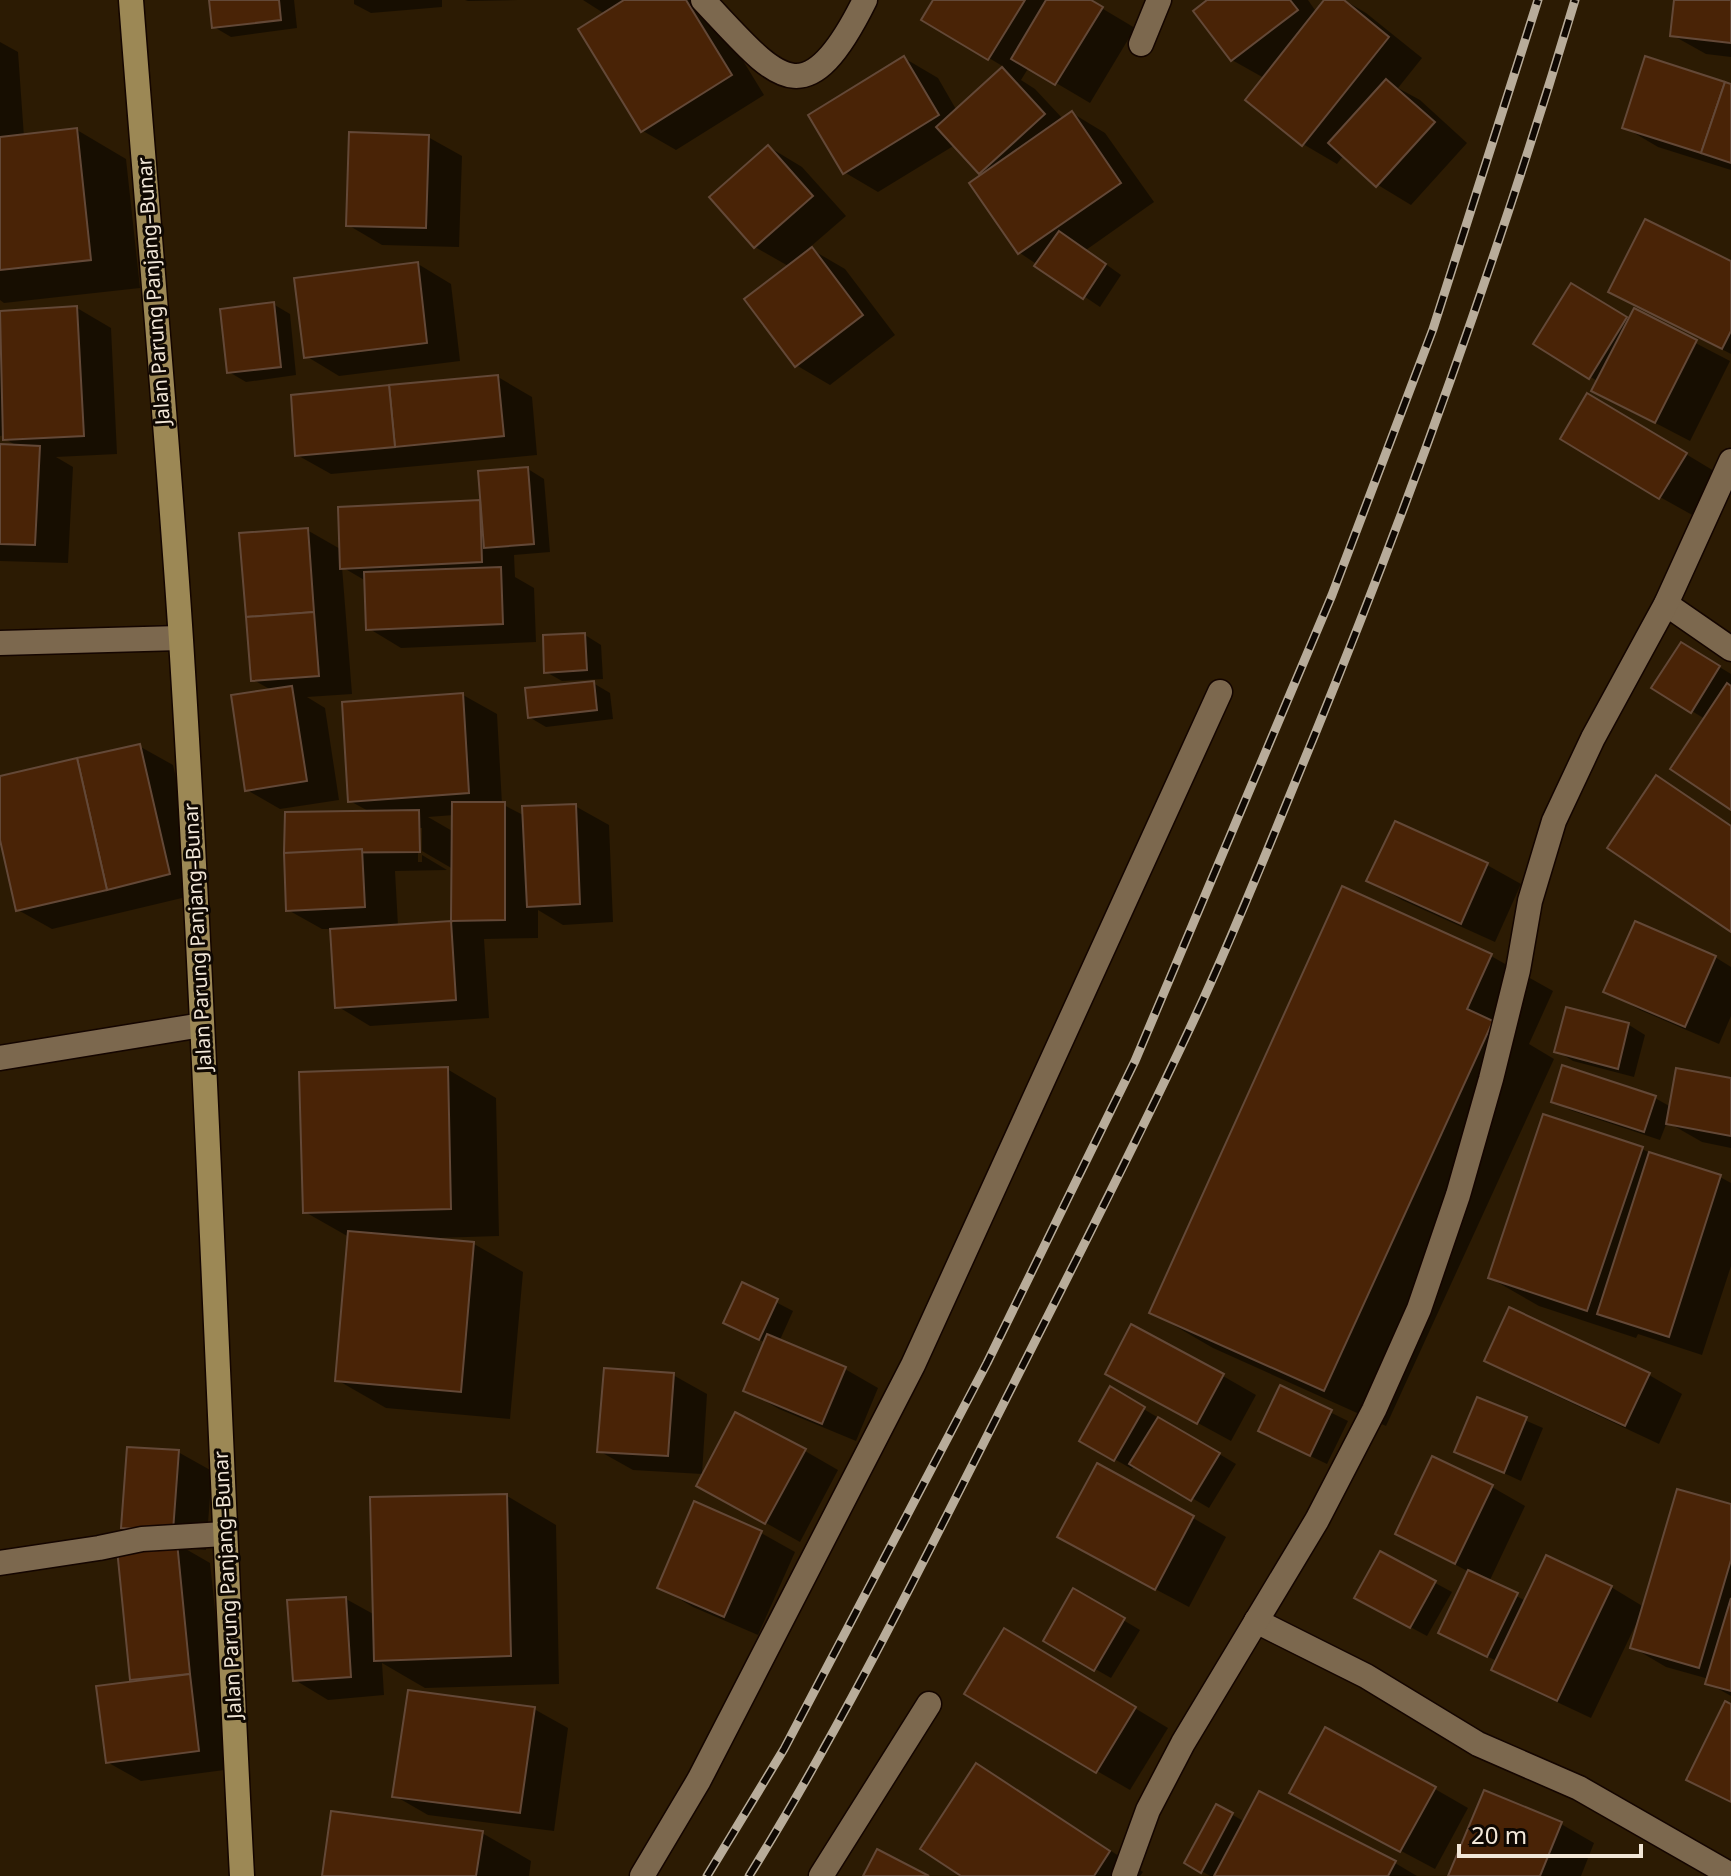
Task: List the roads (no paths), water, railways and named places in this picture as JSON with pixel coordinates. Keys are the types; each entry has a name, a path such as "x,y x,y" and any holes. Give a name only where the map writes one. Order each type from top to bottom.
{"main road":[{"name":"Jalan Parung Panjang–Bunar","path":"131,0 180,638 202,1025 242,1876"}],"street":[{"path":"703,0 754,55 785,75 806,76 823,66 839,48 865,0"},
{"path":"1141,44 1159,0"},
{"path":"1124,1876 1148,1810 1183,1743 1338,1478 1374,1410 1419,1309 1458,1195 1483,1108 1518,970 1530,901 1554,821 1593,738 1666,604 1731,461"},
{"path":"1666,604 1731,649"},
{"path":"0,643 180,638"},
{"path":"642,1876 699,1780 913,1365 1220,692"},
{"path":"0,1058 202,1025"},
{"path":"0,1563 142,1539 224,1534"},
{"path":"1256,1621 1366,1676 1478,1744 1579,1788 1731,1875"},
{"path":"821,1876 929,1704"}],"railway":[{"path":"707,1876 784,1749 987,1363 1135,1061 1332,595 1433,329 1538,0"},
{"path":"749,1876 820,1756 918,1571 1129,1155 1227,947 1350,648 1420,465 1485,280 1575,0"}]}
